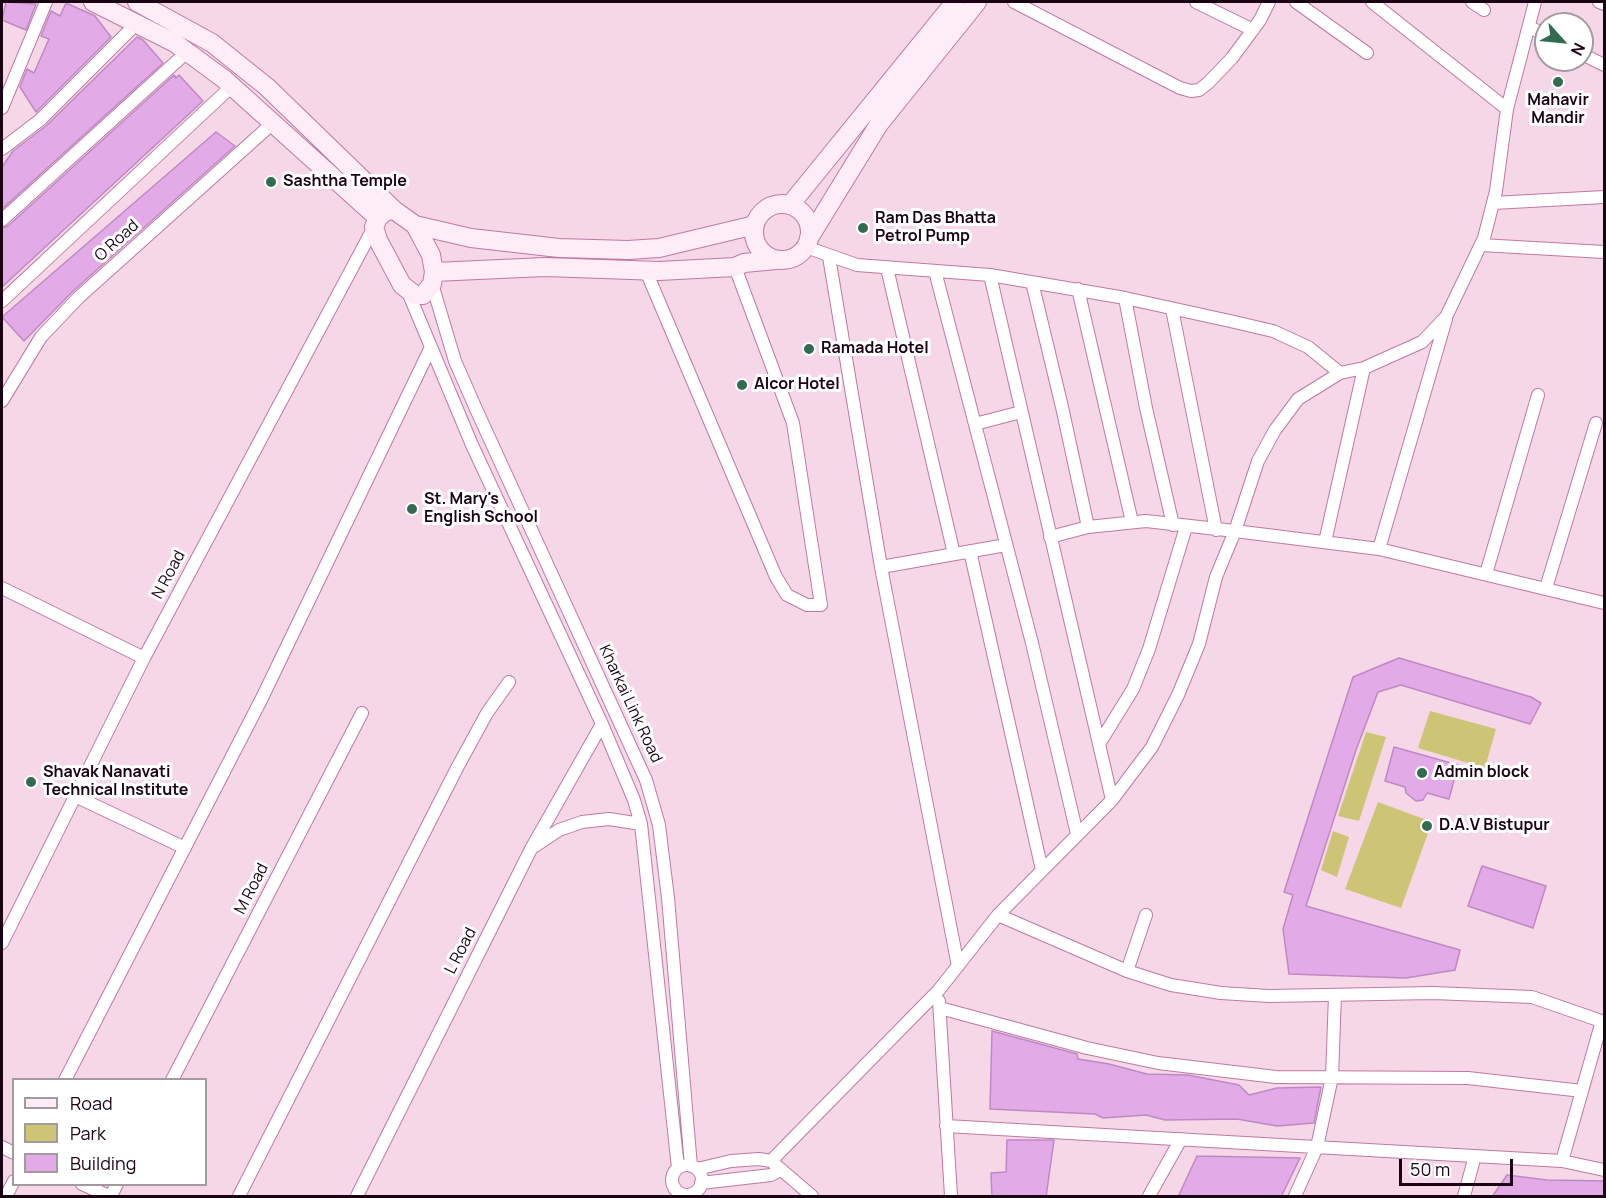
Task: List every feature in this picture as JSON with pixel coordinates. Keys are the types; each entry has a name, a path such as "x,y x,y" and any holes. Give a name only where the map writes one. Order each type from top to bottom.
{"main road":[{"path":"93,2 138,23 187,52 232,86 382,218 471,238 559,248 628,250 659,248 754,225"},
{"path":"137,2 212,43 267,87 382,218 387,261 408,292 423,295 433,278 431,255 416,225"},
{"path":"790,205 955,2"},
{"path":"433,278 545,267 646,271 735,267 744,263 787,260 798,255 879,124 977,2"},
{"path":"776,260 763,253 755,240 754,225 759,215 768,208 778,204 790,205 806,217 808,242"}],"street":[{"path":"2,108 46,2"},
{"path":"1014,2 1180,88 1191,91 1199,90 1208,83 1232,58 1253,30 1269,2"},
{"path":"1196,2 1253,30"},
{"path":"1296,2 1367,53"},
{"path":"1372,2 1507,109"},
{"path":"1472,2 1484,10"},
{"path":"1379,549 1446,317 1480,245 1493,202 1507,109 1535,2"},
{"path":"1599,2 1605,4"},
{"path":"2,149 40,120 138,23"},
{"path":"1529,27 1534,30"},
{"path":"2,220 187,52"},
{"path":"2,301 232,86"},
{"name":"O Road","path":"2,401 41,337 78,298 274,122"},
{"path":"1493,202 1605,197"},
{"name":"N Road","path":"2,943 144,658 382,218"},
{"path":"808,242 829,257 857,265 990,275 1125,298 1273,331 1308,347 1340,372"},
{"path":"1480,245 1605,252"},
{"path":"829,257 881,567 958,966"},
{"path":"646,271 776,577 787,594 807,605 821,605 793,423 735,267"},
{"path":"887,268 954,554"},
{"path":"935,271 1006,545 1077,834"},
{"path":"990,275 1112,800"},
{"name":"Kharkai Link Road","path":"433,278 455,361 646,780 659,825 668,898 689,1167 700,1189 690,1194 678,1194 672,1179 689,1167"},
{"path":"1032,282 1088,527"},
{"path":"1078,289 1132,522"},
{"path":"408,292 472,445 626,778 641,824 689,1167 759,1159 776,1165 812,1197"},
{"path":"1125,298 1146,408 1173,525"},
{"path":"1172,309 1216,530"},
{"path":"700,1189 771,1175 776,1165 938,991 998,915 1112,800 1152,747 1178,695 1199,644 1216,577 1235,531 1258,460 1275,430 1298,399 1340,372 1364,368 1422,342 1446,317"},
{"path":"66,1078 262,698 431,347"},
{"path":"1324,542 1364,368"},
{"path":"1486,574 1538,395"},
{"path":"975,424 1022,412"},
{"path":"1546,588 1596,423"},
{"path":"1050,537 1088,527 1146,521 1379,549 1546,588 1604,598"},
{"path":"1099,744 1133,689 1149,649 1186,527"},
{"path":"881,567 1006,545"},
{"path":"969,551 1042,870"},
{"path":"2,588 144,658"},
{"path":"239,1197 457,768 488,713 509,682"},
{"name":"M Road","path":"173,1078 362,713"},
{"name":"L Road","path":"357,1197 531,849 602,724"},
{"path":"75,796 185,848"},
{"path":"531,849 559,830 582,822 609,819 641,824"},
{"path":"998,915 1127,971 1171,986 1221,993 1335,995 1433,993 1532,997 1603,1022 1562,1161"},
{"path":"1127,971 1146,915"},
{"path":"938,991 951,1197"},
{"path":"1295,1197 1317,1147 1332,1077 1335,995"},
{"path":"940,1008 1087,1048 1158,1063 1276,1077 1468,1078 1582,1091"},
{"path":"946,1126 1562,1161 1605,1170"},
{"path":"1149,1197 1181,1139"},
{"path":"1464,1197 1475,1156"},
{"path":"84,1186 110,1197"}],"green space":[{"path":"1430,711 1496,729 1485,768 1418,748"},
{"path":"1366,732 1386,737 1359,821 1338,816"},
{"path":"1378,802 1432,822 1401,908 1345,889"},
{"path":"1333,831 1349,837 1337,877 1321,870"}],"building":[{"path":"6,2 36,4 26,30 2,20"},
{"path":"66,3 95,16 111,37 36,112 20,87 27,69 34,73 49,39 41,36 51,11 60,16"},
{"path":"137,37 143,40 163,63 2,209 2,167 13,151 46,126"},
{"path":"174,75 176,78 179,75 203,101 2,287 2,228 8,226"},
{"path":"216,132 235,146 72,292 24,341 2,317"},
{"path":"1399,658 1531,697 1541,703 1530,724 1401,685 1378,692 1356,750 1306,906 1460,950 1455,970 1406,978 1289,974 1283,929 1293,895 1284,892 1353,677"},
{"name":"Admin block","path":"1394,747 1458,765 1449,799 1427,793 1423,800 1416,801 1406,793 1405,787 1385,781"},
{"path":"1482,866 1546,886 1533,928 1468,906"},
{"path":"992,1031 1077,1054 1078,1059 1147,1074 1188,1075 1239,1085 1249,1095 1277,1088 1321,1087 1314,1123 1277,1126 1237,1119 1165,1120 1146,1115 1103,1118 1095,1114 990,1109"},
{"path":"1007,1140 1054,1140 1046,1197 992,1197 991,1173 1006,1172"},
{"path":"1197,1156 1300,1158 1281,1197 1178,1197"},
{"path":"1507,1175 1547,1180 1605,1181 1605,1197 1492,1197"}],"place":[{"name":"Mahavir Mandir","path":"1558,82"},
{"name":"Sashtha Temple","path":"271,182"},
{"name":"Ram Das Bhatta Petrol Pump","path":"863,228"},
{"name":"Ramada Hotel","path":"809,349"},
{"name":"Alcor Hotel","path":"742,385"},
{"name":"St. Mary's English School","path":"412,509"},
{"name":"Admin block","path":"1422,773"},
{"name":"Shavak Nanavati Technical Institute","path":"31,782"},
{"name":"D.A.V Bistupur","path":"1427,826"}]}
